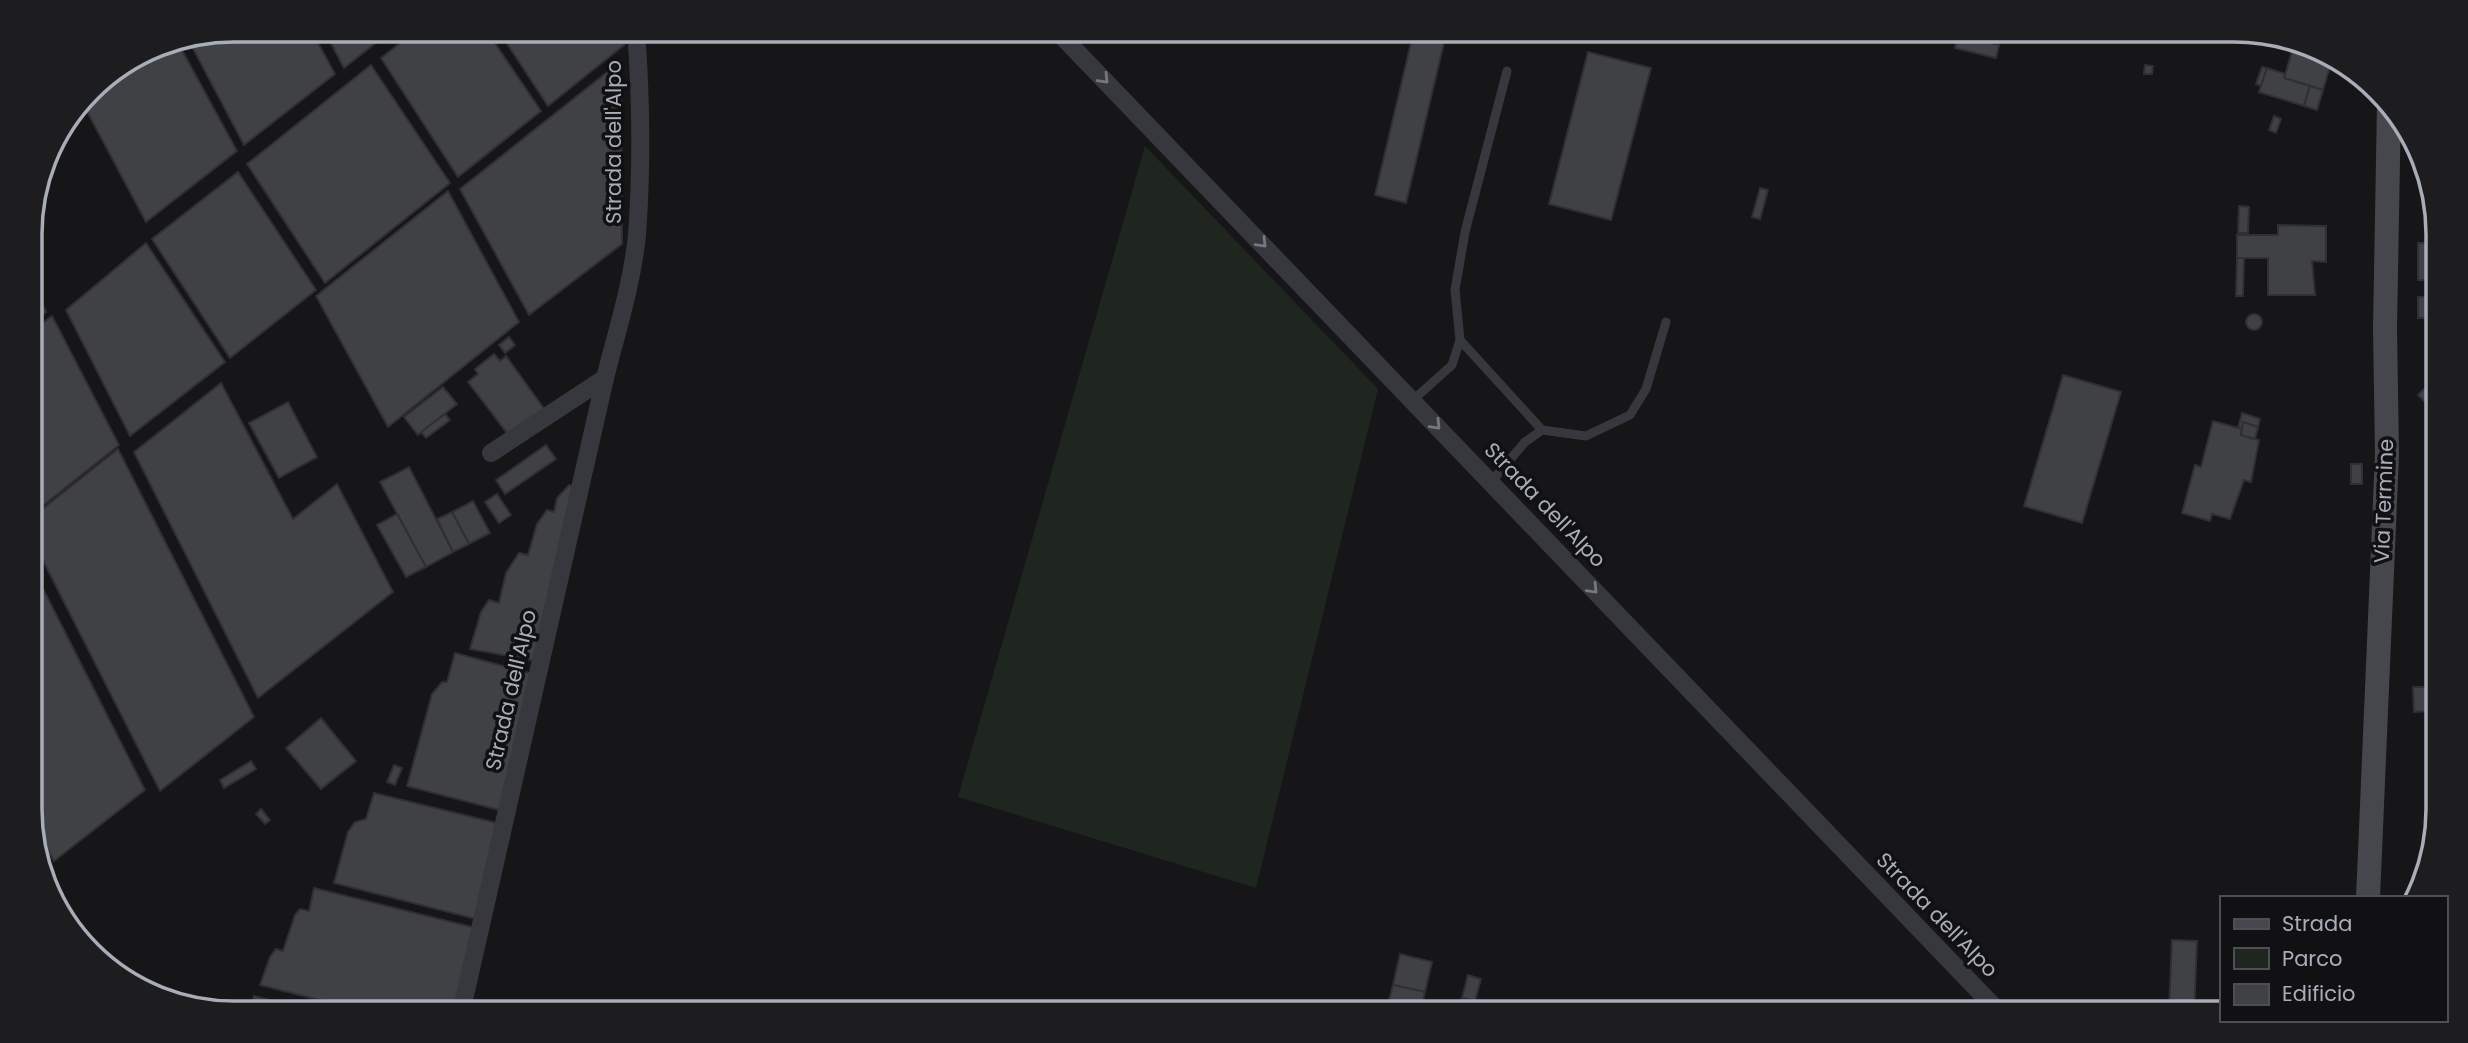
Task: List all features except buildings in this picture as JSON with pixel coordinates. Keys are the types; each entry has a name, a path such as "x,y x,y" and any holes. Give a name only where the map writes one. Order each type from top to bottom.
{"street":[{"name":"Strada dell'Alpo","path":"464,1001 605,378 626,300 637,236 640,89 637,42"},
{"name":"Strada dell'Alpo","path":"1068,42 1988,1001"},
{"name":"Via Termine","path":"2368,896 2387,455 2385,315 2389,121"},
{"path":"491,453 605,378"}],"lane":[{"path":"1413,400 1452,365 1460,340 1455,290 1465,232 1507,71"},
{"path":"1460,340 1542,430 1586,436 1630,415 1646,389 1666,322"},
{"path":"1491,482 1525,442 1542,430"}],"green space":[{"path":"1145,146 1378,389 1256,888 958,797"}]}
